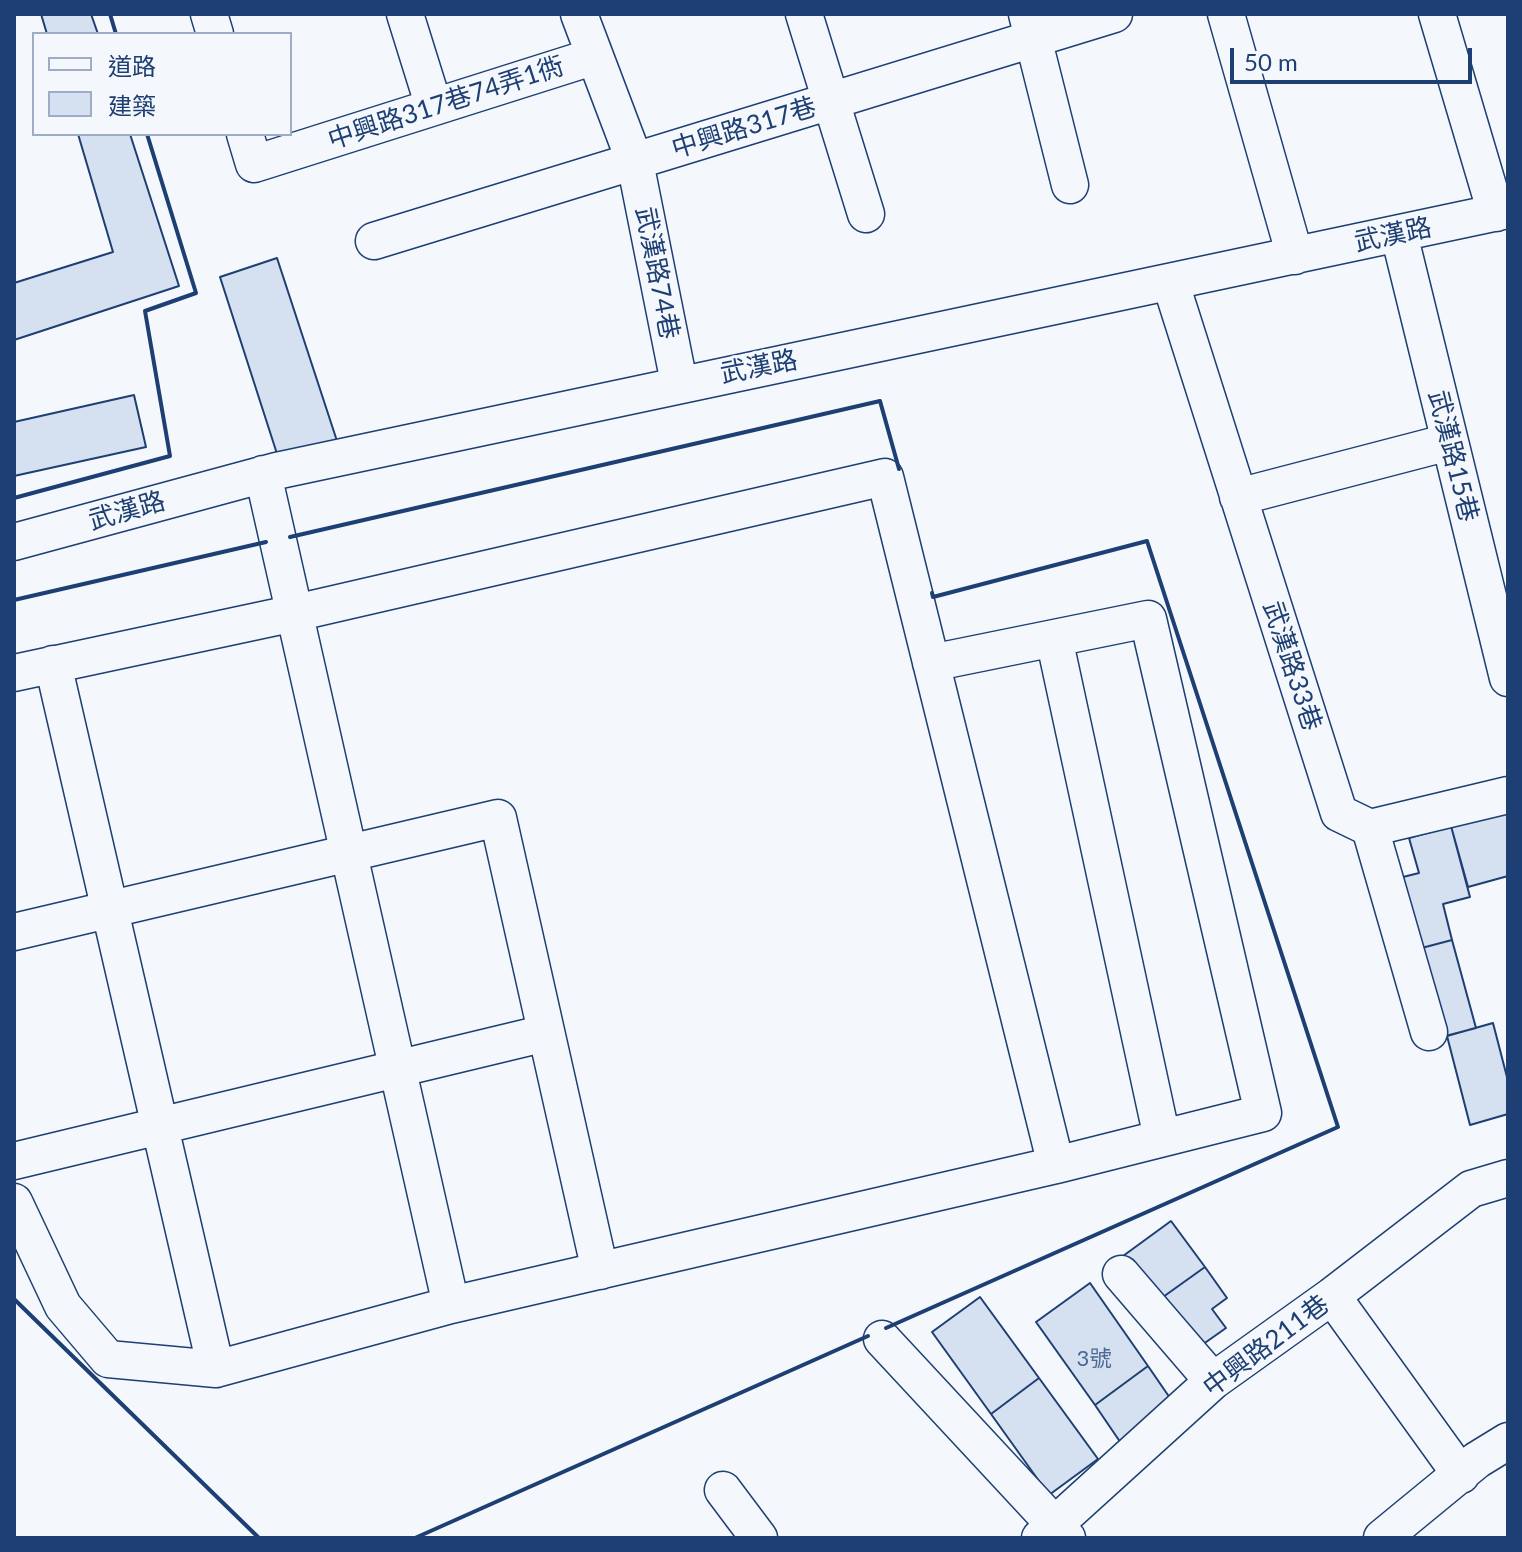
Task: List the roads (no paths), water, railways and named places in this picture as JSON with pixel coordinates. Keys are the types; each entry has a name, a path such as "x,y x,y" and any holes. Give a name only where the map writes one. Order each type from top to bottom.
{"street":[{"path":"405,14 434,107"},
{"name":"武漢路74巷","path":"579,14 592,57 635,162 679,383"},
{"path":"804,14 866,214"},
{"name":"中興路317巷","path":"374,241 832,101 1030,26 1114,14"},
{"path":"1226,14 1295,256"},
{"path":"1437,14 1502,211"},
{"path":"1030,26 1070,185"},
{"name":"中興路317巷74弄1衖","path":"250,149 434,107 592,57"},
{"name":"武漢路","path":"14,542 263,474 679,383 1171,284 1502,211"},
{"name":"武漢路15巷","path":"1399,234 1508,678"},
{"name":"武漢路33巷","path":"1171,284 1339,813 1370,828"},
{"path":"1238,497 1449,442"},
{"path":"263,474 451,1305"},
{"path":"14,673 295,613 885,477 1056,1165"},
{"path":"14,1202 63,1306 108,1359 216,1369 451,1305 1056,1165 1263,1113 1148,619 931,663"},
{"path":"1054,638 1162,1138"},
{"path":"53,664 216,1369"},
{"path":"1429,1032 1370,828 1508,795"},
{"path":"14,932 498,818 600,1271"},
{"path":"14,1161 546,1033"},
{"name":"中興路211巷","path":"1055,1534 1213,1381 1332,1296 1471,1189 1508,1178"},
{"path":"1121,1274 1213,1381"},
{"path":"1332,1296 1461,1475"},
{"path":"882,1339 1055,1534"},
{"path":"1382,1538 1477,1460 1508,1441"},
{"path":"723,1490 759,1538"}]}
